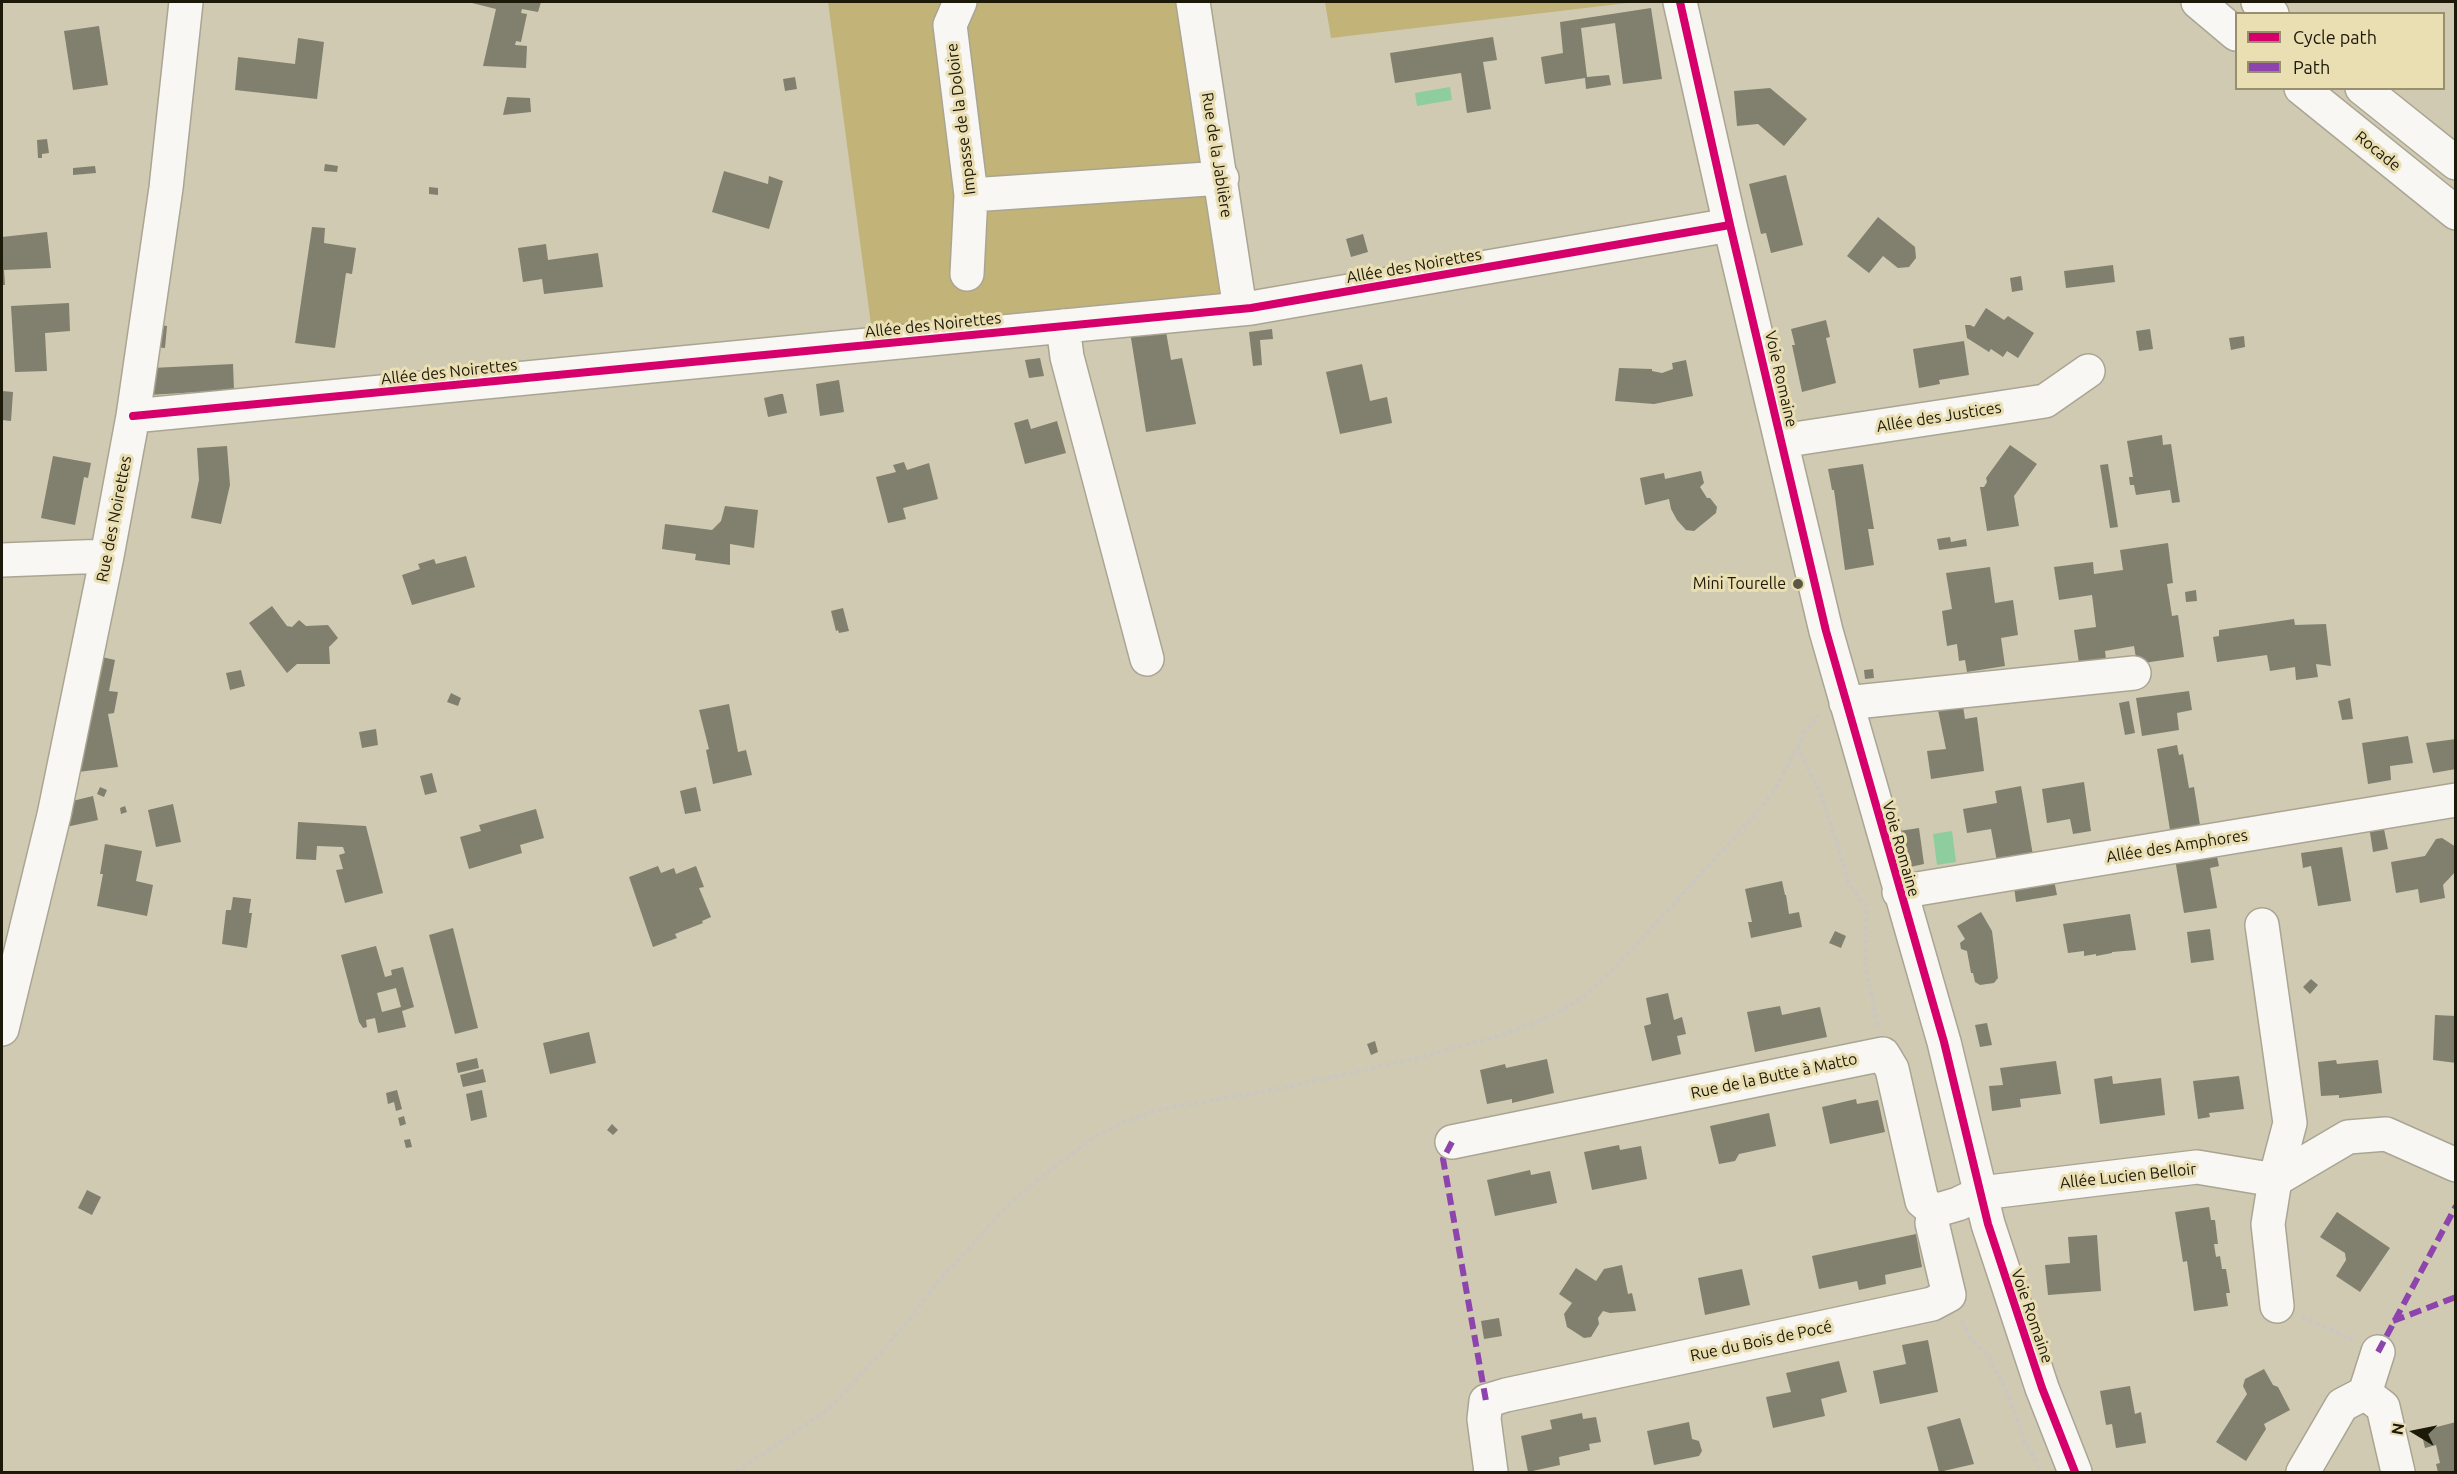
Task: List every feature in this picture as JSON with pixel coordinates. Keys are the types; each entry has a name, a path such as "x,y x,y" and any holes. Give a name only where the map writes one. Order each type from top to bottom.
{"main road":[{"name":"Rue des Noirettes","path":"2,1029 54,815 133,416 167,177 186,2"},
{"name":"Impasse de la Doloire","path":"960,2 950,25 971,195 966,274"},
{"name":"Rue de la Jablière","path":"1193,2 1222,178 1240,309"},
{"name":"Voie Romaine","path":"1680,2 1823,620 1899,892 1944,1042 1988,1224 2042,1388 2075,1473"},
{"path":"2198,2 2235,33"},
{"path":"2258,2 2270,12"},
{"name":"Rocade","path":"2303,90 2456,213"},
{"path":"2365,90 2456,163"},
{"path":"971,195 1222,178"},
{"name":"Allée des Noirettes","path":"133,416 1240,309 1730,225"},
{"path":"1063,326 1067,357 1147,659"},
{"name":"Allée des Justices","path":"1781,441 2045,401 2088,370"},
{"path":"2,560 107,556"},
{"path":"1844,698 2134,673"},
{"name":"Allée des Amphores","path":"1899,892 2456,800"},
{"path":"2262,926 2290,1123 2275,1180 2268,1224 2277,1306"},
{"path":"1883,1054 1892,1069 1922,1201 1934,1210"},
{"name":"Rue de la Butte à Matto","path":"1452,1142 1883,1054"},
{"path":"2275,1180 2348,1137 2376,1134 2386,1134 2456,1165"},
{"name":"Allée Lucien Belloir","path":"1981,1193 2197,1167 2275,1180"},
{"path":"1934,1210 1958,1204 1981,1193"},
{"path":"1934,1210 1932,1223 1949,1295"},
{"name":"Rue du Bois de Pocé","path":"1491,1473 1484,1419 1486,1401 1932,1304 1949,1295"},
{"path":"2303,1473 2342,1405 2365,1393 2378,1352"},
{"path":"2365,1393 2383,1407 2398,1473"}],"path":[{"path":"736,1473 829,1409 887,1346 944,1275 1004,1210 1036,1180 1094,1137 1157,1110 1283,1088 1417,1058 1506,1034 1549,1017 1579,1000 1612,971 1754,816 1774,791 1797,745 1813,720 1844,698"},
{"path":"1797,745 1822,796 1849,884 1867,908 1865,964 1883,1054"},
{"path":"1949,1295 1970,1338 1988,1354 2009,1396 2024,1441 2042,1473"},
{"path":"2277,1306 2378,1352"}],"shaded area":[{"path":"828,2 1205,2 1251,300 872,332"},
{"path":"1325,2 1636,2 1331,38"},
{"path":"1450,87 1452,100 1417,106 1415,93"},
{"path":"1952,831 1956,862 1937,865 1933,834"}],"building":[{"path":"468,2 541,2 538,12 522,9 521,13 527,14 521,42 516,41 515,45 527,46 526,68 483,66 496,9"},
{"path":"1651,8 1662,79 1623,84 1615,23 1581,28 1587,77 1609,75 1611,85 1586,89 1585,78 1545,84 1541,57 1563,53 1560,22"},
{"path":"99,26 108,85 73,90 64,31"},
{"path":"1493,37 1497,60 1483,62 1491,109 1467,113 1461,73 1395,83 1390,53"},
{"path":"298,38 324,42 317,99 235,90 238,57 295,64"},
{"path":"795,77 797,89 785,91 783,79"},
{"path":"1770,88 1807,119 1784,146 1758,124 1737,126 1734,91"},
{"path":"507,97 530,98 531,112 503,115"},
{"path":"47,139 49,153 42,154 42,158 38,158 37,140"},
{"path":"325,164 338,166 337,172 324,171"},
{"path":"95,166 96,173 73,175 73,168"},
{"path":"724,171 768,184 769,176 783,181 769,229 712,212"},
{"path":"1786,175 1803,245 1771,253 1766,233 1761,234 1749,184"},
{"path":"429,187 438,188 438,195 429,194"},
{"path":"1878,217 1915,247 1916,258 1909,267 1898,268 1883,256 1869,273 1847,256"},
{"path":"312,227 325,228 324,243 356,248 352,274 346,273 335,348 295,343"},
{"path":"47,232 51,268 4,270 5,285 2,285 2,237"},
{"path":"1363,234 1368,252 1351,257 1346,239"},
{"path":"546,244 548,260 598,253 603,287 544,294 542,279 523,282 518,248"},
{"path":"2113,265 2115,282 2066,288 2064,271"},
{"path":"2021,276 2023,290 2012,292 2010,278"},
{"path":"69,303 70,331 45,333 47,371 15,372 11,306"},
{"path":"1986,308 2004,320 2008,316 2034,333 2018,358 2007,351 2003,357 1991,349 1989,352 1967,338 1965,325 1974,327"},
{"path":"1826,320 1830,337 1826,338 1836,383 1802,392 1791,329"},
{"path":"159,325 167,326 165,348 155,347"},
{"path":"1165,326 1171,360 1182,358 1196,424 1146,432 1130,332"},
{"path":"1272,329 1273,339 1260,340 1262,365 1253,366 1249,332"},
{"path":"2150,329 2153,349 2139,351 2136,331"},
{"path":"2244,336 2245,347 2231,350 2229,338"},
{"path":"1964,341 1969,375 1939,380 1940,384 1919,388 1913,349"},
{"path":"1040,358 1044,376 1029,378 1025,360"},
{"path":"1686,360 1693,396 1654,404 1615,401 1619,368 1652,369 1652,371 1662,373 1673,369 1672,363"},
{"path":"233,364 234,390 148,395 152,368"},
{"path":"1362,364 1370,401 1387,397 1392,423 1340,434 1326,372"},
{"path":"839,380 844,412 820,416 816,384"},
{"path":"2,391 13,392 11,421 2,420"},
{"path":"783,394 787,413 768,417 764,398"},
{"path":"1028,419 1031,429 1057,421 1066,453 1025,464 1014,423"},
{"path":"2162,435 2163,445 2171,444 2180,502 2172,503 2170,490 2136,495 2134,485 2130,485 2129,477 2133,477 2127,441"},
{"path":"2010,445 2037,464 2014,496 2019,526 1987,531 1980,487 1984,487 1987,482 1986,478"},
{"path":"227,446 230,485 221,524 191,518 199,480 197,448"},
{"path":"53,456 91,463 88,478 84,477 75,525 41,518"},
{"path":"904,462 907,470 929,463 938,499 903,508 906,519 888,523 876,477 896,472 893,465"},
{"path":"1863,464 1874,529 1868,529 1874,565 1845,570 1834,490 1832,490 1828,469"},
{"path":"2108,464 2118,527 2110,528 2100,465"},
{"path":"1701,471 1704,483 1700,487 1717,507 1716,513 1694,531 1686,530 1677,520 1669,499 1645,505 1640,478 1664,473 1665,479"},
{"path":"725,506 758,510 754,548 730,544 730,565 695,560 696,554 662,549 665,524 712,530 721,521"},
{"path":"1950,537 1951,542 1966,539 1967,546 1939,550 1937,539"},
{"path":"2168,543 2173,583 2167,584 2172,616 2178,615 2184,657 2137,664 2134,646 2105,651 2106,659 2079,663 2074,630 2096,627 2092,595 2059,600 2054,567 2093,562 2094,574 2123,570 2120,550"},
{"path":"466,556 475,587 412,605 402,575 420,569 418,564 434,559 436,564"},
{"path":"1990,567 1995,603 2013,600 2018,635 2001,638 2005,666 1967,672 1965,660 1959,661 1957,644 1947,646 1942,611 1952,609 1946,573"},
{"path":"2196,590 2197,601 2186,602 2185,592"},
{"path":"272,606 287,626 292,627 299,620 306,626 328,625 338,638 329,647 330,664 297,664 287,673 249,623"},
{"path":"843,608 849,631 839,633 838,630 836,631 831,611"},
{"path":"2294,619 2295,625 2326,624 2331,666 2316,664 2318,677 2296,680 2295,667 2270,671 2267,655 2217,662 2213,637 2219,636 2219,630"},
{"path":"93,655 115,660 109,691 118,692 114,713 108,714 118,767 70,773"},
{"path":"1873,669 1874,678 1865,679 1864,670"},
{"path":"241,670 245,686 230,690 226,673"},
{"path":"2189,691 2192,710 2177,713 2179,730 2142,736 2136,698"},
{"path":"451,693 461,698 458,706 447,702"},
{"path":"2350,698 2353,719 2342,720 2338,701"},
{"path":"2129,701 2135,733 2125,735 2119,703"},
{"path":"729,704 738,752 746,750 752,775 713,784 706,750 709,749 699,710"},
{"path":"1963,706 1965,719 1977,717 1984,771 1931,779 1927,751 1946,749 1938,710"},
{"path":"376,729 378,745 362,748 359,732"},
{"path":"2408,736 2413,763 2390,766 2391,780 2368,784 2362,743"},
{"path":"2456,739 2456,769 2433,773 2426,743"},
{"path":"2177,745 2179,755 2183,754 2189,788 2194,787 2200,825 2170,830 2157,749"},
{"path":"432,773 437,792 425,795 420,776"},
{"path":"2084,782 2091,831 2073,834 2070,819 2047,823 2042,789"},
{"path":"2021,786 2034,861 1998,867 1991,829 1967,833 1963,809 1997,803 1995,791"},
{"path":"100,787 107,790 104,797 97,794"},
{"path":"696,787 701,811 685,814 680,791"},
{"path":"93,796 98,820 57,829 64,803"},
{"path":"173,804 181,842 156,847 148,810"},
{"path":"125,806 127,812 121,814 120,808"},
{"path":"536,809 544,838 520,845 522,853 469,869 460,837 481,831 479,825"},
{"path":"298,822 366,826 383,893 345,903 336,870 343,869 339,855 345,853 343,847 317,846 316,860 296,859"},
{"path":"2383,824 2388,849 2373,852 2369,826"},
{"path":"1919,828 1924,864 1910,867 1899,831"},
{"path":"2442,838 2456,847 2456,871 2443,885 2445,898 2420,903 2418,889 2396,893 2391,862 2425,856 2436,839"},
{"path":"105,844 142,851 136,881 153,885 147,916 97,906 103,874 100,874"},
{"path":"2342,847 2351,901 2318,906 2311,866 2303,868 2301,853"},
{"path":"2216,852 2219,866 2210,868 2217,908 2184,913 2175,859"},
{"path":"658,866 661,873 674,868 676,874 696,866 704,887 699,888 711,917 702,921 703,923 675,934 677,938 653,947 629,877"},
{"path":"2054,880 2057,895 2016,902 2014,886"},
{"path":"1782,881 1789,914 1799,912 1802,927 1751,938 1748,922 1752,922 1745,889"},
{"path":"233,897 251,899 249,913 252,913 247,948 222,944 226,910 231,910"},
{"path":"1981,912 1992,931 1998,978 1994,983 1980,985 1975,982 1973,973 1971,973 1967,951 1961,949 1960,943 1965,939 1957,926"},
{"path":"2130,914 2136,950 2096,956 2096,954 2084,956 2084,951 2068,953 2063,924"},
{"path":"453,928 478,1028 455,1034 429,935"},
{"path":"2210,929 2214,960 2191,963 2187,932"},
{"path":"1835,931 1846,936 1841,948 1829,943"},
{"path":"376,946 385,977 392,975 391,970 403,967 414,1007 402,1011 406,1027 378,1033 375,1018 366,1020 367,1027 363,1028 359,1022 341,955","holes":["396,988 401,1007 382,1012 377,993"]},
{"path":"2311,979 2318,985 2310,994 2303,987"},
{"path":"1668,993 1674,1020 1682,1017 1686,1034 1677,1036 1681,1054 1652,1061 1644,1026 1651,1024 1646,998"},
{"path":"1780,1006 1782,1015 1820,1007 1827,1037 1755,1052 1747,1012"},
{"path":"2435,1015 2456,1016 2456,1063 2433,1060"},
{"path":"1987,1023 1992,1045 1980,1047 1975,1025"},
{"path":"589,1032 596,1063 550,1074 543,1043"},
{"path":"1375,1041 1378,1052 1371,1055 1367,1044"},
{"path":"477,1058 479,1068 458,1073 456,1063"},
{"path":"1547,1059 1554,1093 1512,1103 1512,1099 1487,1104 1480,1070 1505,1064 1506,1068"},
{"path":"2336,1060 2337,1064 2378,1060 2382,1093 2339,1098 2339,1095 2321,1096 2318,1062"},
{"path":"2056,1061 2061,1094 2020,1099 2021,1107 1992,1111 1989,1086 2003,1085 2000,1068"},
{"path":"483,1069 486,1082 463,1087 460,1075"},
{"path":"2112,1076 2113,1084 2161,1078 2165,1115 2100,1124 2094,1079"},
{"path":"2239,1076 2244,1109 2209,1113 2210,1117 2198,1119 2193,1081"},
{"path":"397,1090 402,1109 396,1111 394,1102 388,1104 386,1093"},
{"path":"482,1090 487,1117 471,1121 466,1094"},
{"path":"1856,1099 1857,1104 1878,1100 1885,1132 1830,1144 1822,1107"},
{"path":"1769,1113 1776,1146 1739,1154 1735,1161 1719,1164 1710,1126"},
{"path":"404,1116 406,1124 400,1126 398,1118"},
{"path":"612,1124 618,1130 613,1135 607,1130"},
{"path":"410,1139 412,1147 406,1148 404,1140"},
{"path":"1619,1145 1620,1150 1641,1146 1647,1179 1592,1190 1584,1152"},
{"path":"1530,1170 1531,1175 1550,1171 1557,1203 1495,1216 1487,1180"},
{"path":"87,1190 101,1197 92,1215 78,1208"},
{"path":"2209,1207 2211,1220 2215,1220 2218,1244 2214,1244 2216,1257 2220,1256 2222,1269 2226,1269 2230,1293 2226,1293 2228,1306 2194,1311 2187,1261 2183,1262 2175,1212"},
{"path":"2337,1212 2390,1248 2360,1292 2336,1276 2346,1260 2345,1253 2320,1237"},
{"path":"1916,1234 1922,1267 1885,1275 1886,1284 1859,1290 1857,1281 1819,1289 1812,1256"},
{"path":"2097,1235 2101,1291 2048,1295 2045,1265 2070,1263 2068,1237"},
{"path":"1622,1265 1628,1294 1632,1293 1636,1311 1610,1313 1603,1311 1598,1318 1599,1324 1591,1337 1584,1338 1567,1327 1564,1314 1572,1303 1559,1294 1576,1268 1596,1281 1604,1269"},
{"path":"1742,1269 1750,1305 1705,1315 1698,1278"},
{"path":"1499,1318 1502,1336 1484,1339 1481,1321"},
{"path":"1928,1340 1938,1392 1880,1404 1873,1371 1906,1364 1902,1345"},
{"path":"1839,1361 1847,1392 1821,1399 1825,1416 1773,1428 1766,1397 1791,1392 1786,1373"},
{"path":"2264,1369 2273,1385 2278,1387 2290,1410 2264,1424 2266,1429 2246,1461 2216,1442 2247,1394 2243,1386 2245,1379"},
{"path":"2130,1386 2135,1414 2141,1412 2146,1443 2116,1448 2112,1424 2106,1425 2100,1391"},
{"path":"1582,1413 1583,1419 1596,1417 1601,1442 1589,1444 1590,1450 1559,1457 1560,1465 1528,1472 1521,1436 1552,1429 1550,1420"},
{"path":"1960,1418 1974,1464 1939,1472 1927,1427"},
{"path":"1689,1422 1692,1439 1699,1441 1702,1451 1699,1456 1654,1465 1647,1431"},
{"path":"2456,1422 2456,1472 2438,1472 2436,1464 2440,1463 2436,1445 2425,1448 2421,1431"}],"marked path":[{"path":"1452,1142 1443,1159 1486,1401"},
{"path":"2378,1352 2456,1206"},
{"path":"2393,1321 2456,1297"}],"cycle path":[{"path":"1680,2 1826,631 1944,1042 1988,1224 2042,1388 2075,1472"},
{"path":"133,416 1251,308 1730,225"}],"place":[{"name":"Mini Tourelle","path":"1798,584"}]}
